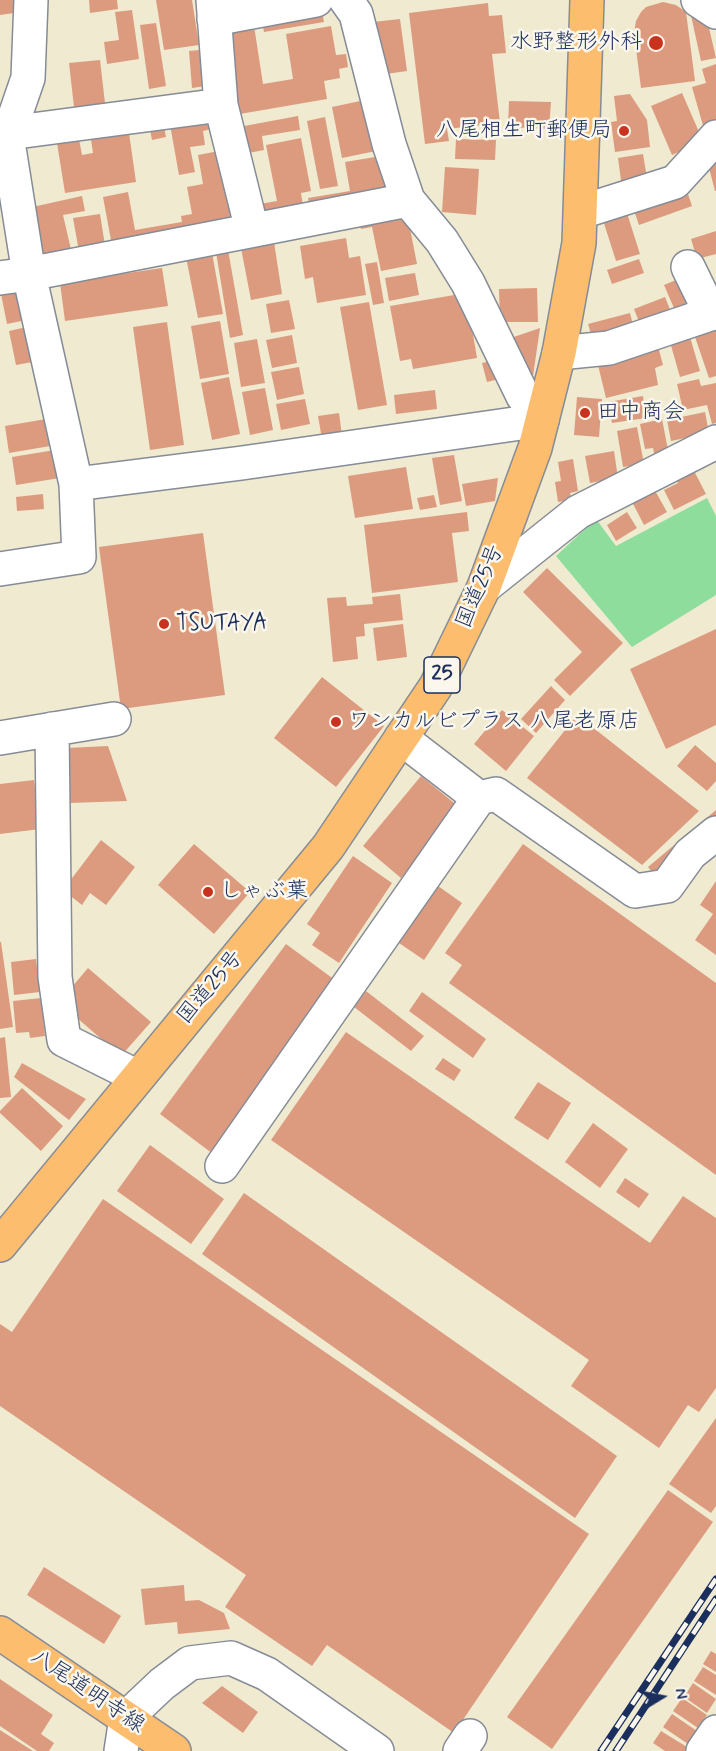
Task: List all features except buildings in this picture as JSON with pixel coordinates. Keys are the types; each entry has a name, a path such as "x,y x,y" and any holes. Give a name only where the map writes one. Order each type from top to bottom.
{"main road":[{"name":"国道25号","path":"5,1229 138,1077 328,848 436,686 484,587 535,448 559,353 579,243 587,0"},
{"name":"八尾道明寺線","path":"0,1634 174,1751"}],"street":[{"path":"0,569 79,556 76,484 14,276 9,133 28,78 31,0"},
{"path":"252,230 221,105 213,9 316,0"},
{"path":"346,0 356,14 390,144 408,200 442,241 468,283 523,396 542,420"},
{"path":"698,0 716,12"},
{"path":"9,133 221,105"},
{"path":"580,212 675,182 716,137"},
{"path":"14,276 408,200"},
{"path":"559,353 609,348 713,313 688,267"},
{"path":"76,484 542,420"},
{"path":"484,587 578,512 716,442"},
{"path":"0,738 114,719"},
{"path":"52,729 55,977 64,1040 138,1077"},
{"path":"401,738 479,798"},
{"path":"222,1166 479,798 496,794 635,891 667,886 690,854 716,833"},
{"path":"121,1751 126,1718 162,1684 190,1663 231,1658 267,1674 378,1751"},
{"path":"703,1751 716,1732"}],"green space":[{"path":"707,498 716,516 716,595 632,647 556,556 596,519 616,546"}],"railway":[{"path":"601,1751 716,1579"},
{"path":"616,1751 716,1599"}],"place":[{"name":"水野整形外科","path":"656,43"},
{"name":"八尾相生町郵便局","path":"624,131"},
{"name":"田中商会","path":"585,413"},
{"name":"TSUTAYA","path":"164,624"},
{"name":"ワンカルビプラス 八尾老原店","path":"336,722"},
{"name":"しゃぶ葉","path":"208,892"}]}
